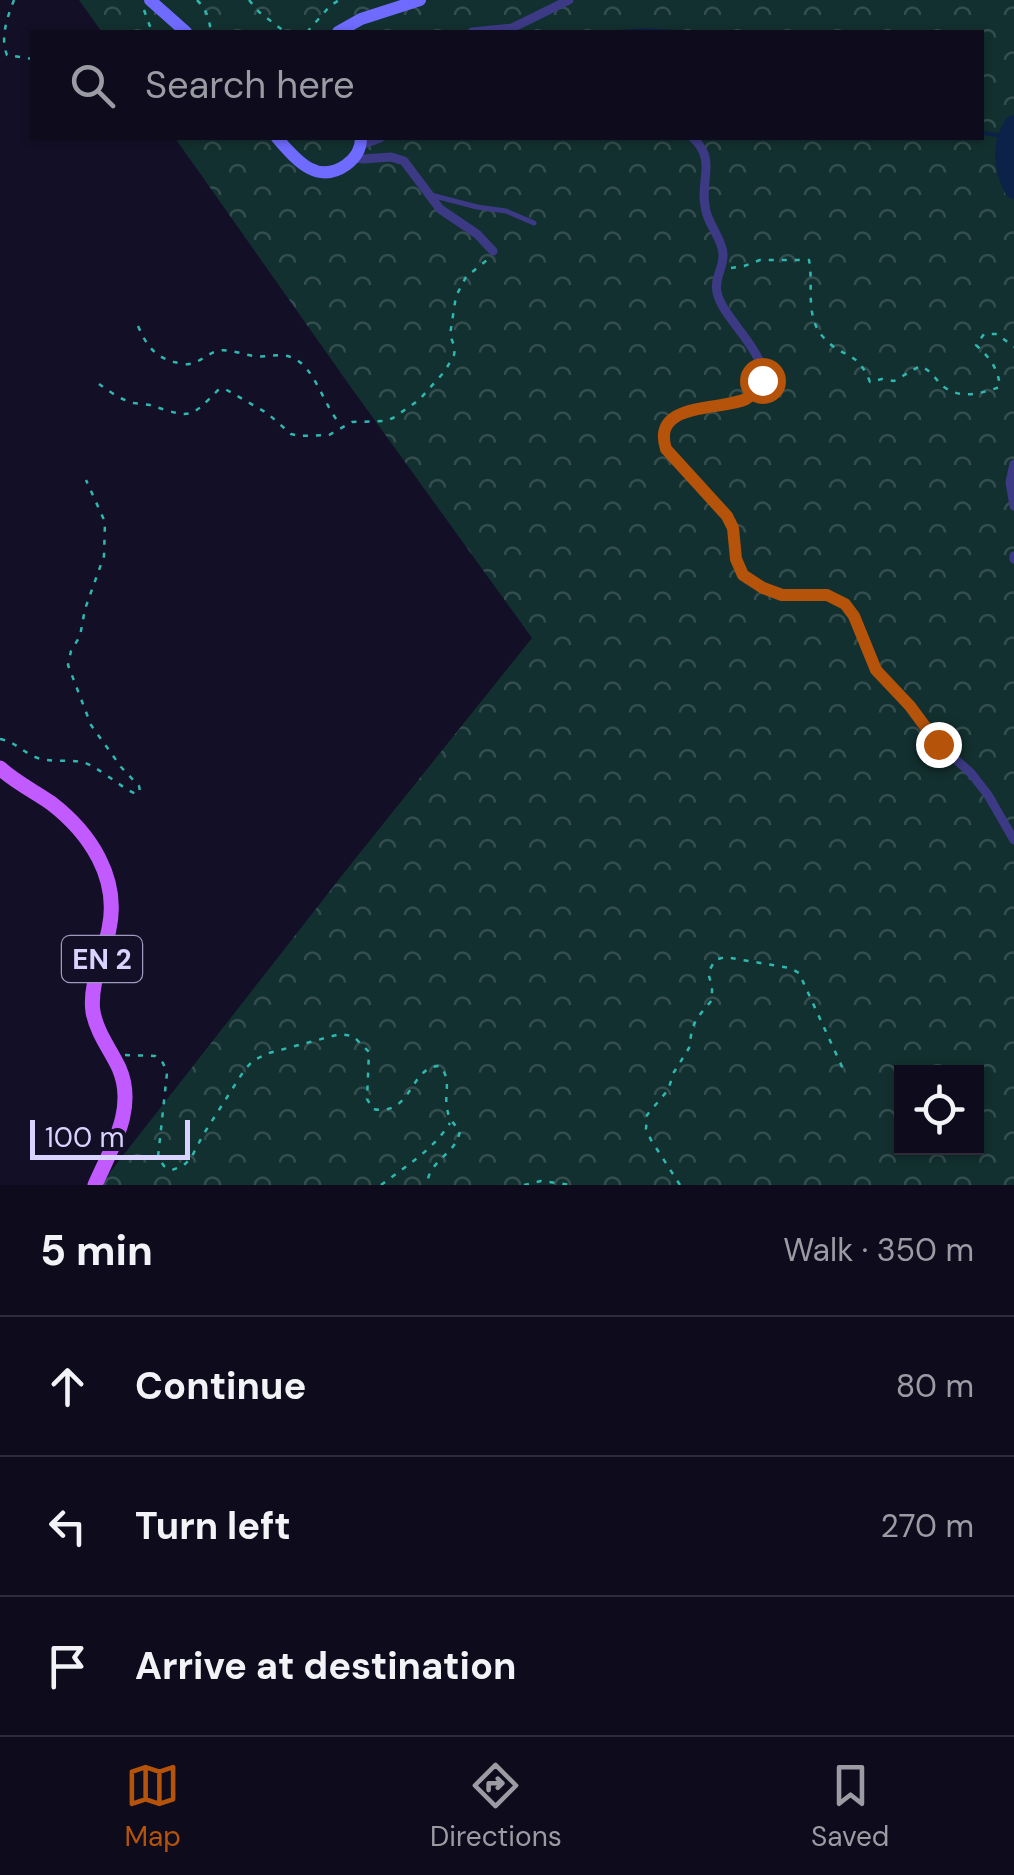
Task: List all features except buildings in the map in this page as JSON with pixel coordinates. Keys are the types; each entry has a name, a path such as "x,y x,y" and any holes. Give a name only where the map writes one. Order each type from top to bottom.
{"main road":[{"name":"EN 2","path":"0,768 64,815 108,875 112,916 92,1003 98,1028 123,1084 124,1110 116,1142 95,1185"}],"street":[{"path":"342,30 361,19 420,0"},
{"path":"494,30 515,28 569,0"},
{"path":"146,3 183,30"},
{"path":"279,140 299,163 317,172 336,171 359,147 364,160 402,160 440,209 477,234 492,250"},
{"path":"695,140 706,154 705,208 722,246 718,296 763,370 756,391 742,400 693,409 668,424 664,432 668,451 727,516 733,528 739,569 746,578 782,595 827,595 849,608 876,670 937,742 971,773 1014,840"},
{"path":"1014,464 1010,482 1014,506"}],"lane":[{"path":"429,194 506,211 534,224"}],"path":[{"path":"14,0 0,35 0,46 7,55 30,59"},
{"path":"197,0 204,7 211,30"},
{"path":"249,0 282,30"},
{"path":"309,30 339,0"},
{"path":"146,3 152,30"},
{"path":"98,384 133,403 181,414 202,408 220,388 225,389 266,412 291,434 329,436 352,422 386,422 418,400 446,371 455,348 450,335 456,296 466,277 491,257 492,250"},
{"path":"721,266 736,268 760,260 809,260 809,305 822,337 862,363 870,382 894,380 920,366 932,371 944,386 967,396 1000,387 998,371 976,345 984,334 997,334 1014,347"},
{"path":"138,326 151,350 162,359 187,365 225,350 293,358 311,373 317,390 342,426"},
{"path":"0,739 13,742 34,757 83,762 126,790 136,794 140,791 91,725 68,665 104,556 105,522 86,480"},
{"path":"680,1185 650,1140 647,1115 668,1090 674,1072 690,1048 697,1018 712,1000 708,973 715,960 725,957 799,973 844,1071"},
{"path":"114,1060 138,1054 155,1056 163,1063 166,1089 158,1157 172,1170 191,1158 245,1069 269,1053 340,1034 353,1036 369,1052 367,1098 374,1109 382,1111 406,1099 422,1074 432,1066 440,1066 448,1083 446,1106 460,1132 458,1142 433,1168 426,1185"},
{"path":"382,1185 426,1152 452,1120"},
{"path":"524,1185 542,1181 572,1185"}],"green space":[{"path":"79,0 1014,0 1014,1185 100,1185 532,638 176,140 984,140 984,30 101,30"}],"waterway":[{"path":"1014,125 1005,157 1014,189"},
{"path":"984,133 1006,136"}],"route":[{"path":"762,380 756,391 742,400 693,409 677,417 665,429 666,449 727,516 743,575 782,595 827,595 845,604 854,616 876,670 938,744"}]}
